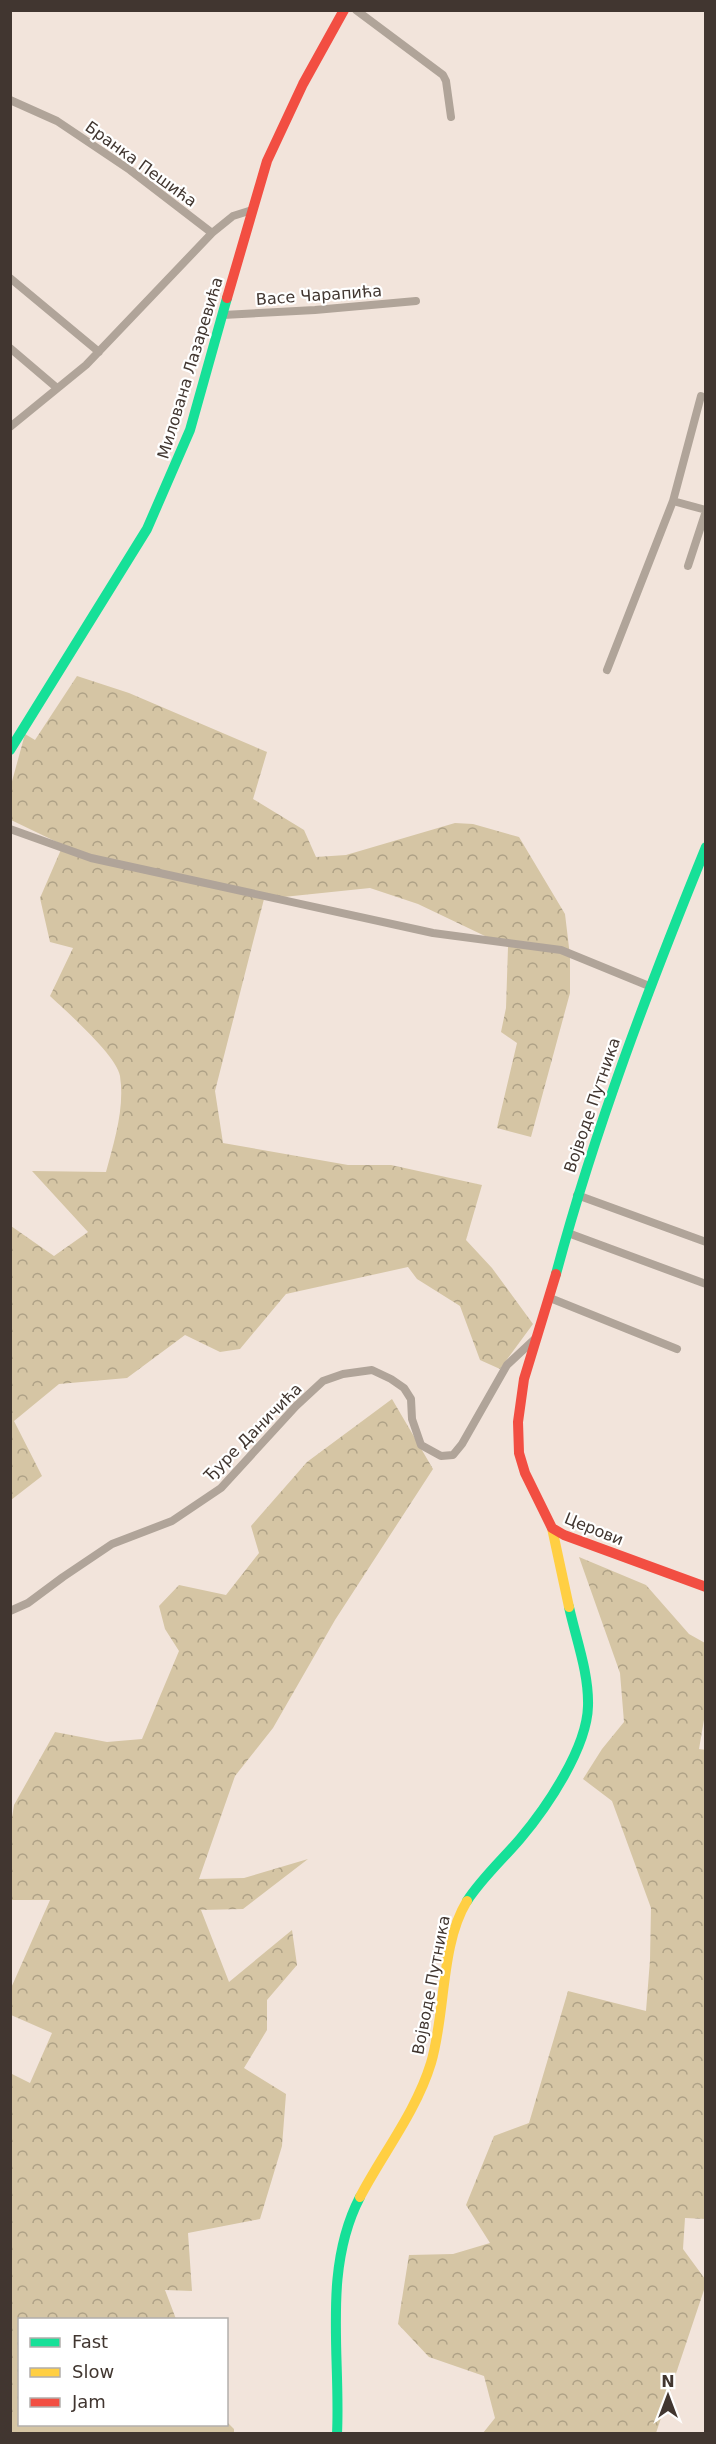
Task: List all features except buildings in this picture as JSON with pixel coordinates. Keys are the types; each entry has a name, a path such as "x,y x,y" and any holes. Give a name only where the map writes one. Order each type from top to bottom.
{"street":[{"name":"Милована Лазаревића","path":"10,750 147,529 190,430 267,161 303,84 344,10"},
{"path":"356,10 443,75 446,81 450,117"},
{"name":"Бранка Пешића","path":"10,100 57,121 130,170 212,233"},
{"path":"10,427 99,352 212,233 233,216 252,210"},
{"path":"10,278 99,352"},
{"name":"Васе Чарапића","path":"222,315 326,310 416,301"},
{"path":"10,348 57,388"},
{"path":"607,670 674,501 701,396"},
{"path":"674,501 705,511 688,566"},
{"path":"10,829 91,858 433,933 561,950 649,986"},
{"name":"Војводе Путника","path":"524,1379 550,1299 577,1195 649,986 705,848"},
{"path":"577,1195 705,1242"},
{"path":"568,1233 705,1284"},
{"path":"550,1299 676,1349"},
{"name":"Ђуре Даничића","path":"10,1611 28,1603 112,1544 172,1521 221,1488 296,1406 323,1382 343,1374 372,1370 404,1388 411,1399 412,1419 421,1445 441,1456 453,1455 467,1436 507,1365 538,1336"},
{"name":"Церови","path":"524,1379 518,1422 519,1453 525,1473 552,1528 564,1535 705,1587"},
{"name":"Војводе Путника","path":"337,2433 339,2399 335,2330 341,2256 348,2225 359,2196 412,2112 425,2081 438,2040 452,1941 460,1912 482,1882 528,1830 578,1753 586,1723 589,1705 587,1688 552,1528"}],"green space":[{"path":"77,676 129,693 267,752 253,799 304,830 316,857 346,855 455,823 473,824 519,837 565,914 570,956 570,993 531,1137 497,1128 517,1043 501,1032 506,1008 508,947 418,904 370,888 264,899 215,1091 223,1143 348,1165 391,1165 482,1185 466,1240 492,1268 533,1324 500,1369 480,1360 460,1306 417,1279 408,1267 286,1294 240,1349 220,1352 185,1335 127,1378 59,1384 14,1421 42,1476 11,1500 11,1226 54,1256 88,1232 32,1171 106,1172 118,1125 121,1100 120,1076 117,1067 90,1034 50,996 73,948 50,942 40,898 63,845 11,820 11,785 25,734 35,740"},
{"path":"392,1399 433,1469 335,1620 273,1728 235,1776 199,1879 244,1878 308,1859 243,1909 201,1910 229,1982 292,1930 297,1965 267,2000 267,2030 244,2068 286,2094 282,2146 260,2219 188,2233 192,2291 165,2290 176,2318 18,2318 18,2426 228,2426 228,2423 234,2429 234,2433 11,2433 10,2073 30,2083 52,2033 11,2015 11,1988 50,1900 11,1900 10,1830 14,1805 55,1732 107,1742 142,1739 179,1651 165,1629 159,1606 179,1585 226,1595 259,1553 251,1526 307,1462"},
{"path":"579,1557 646,1585 689,1634 705,1643 705,1714 699,1749 706,1750 706,2219 685,2218 683,2249 705,2279 705,2287 656,2433 483,2433 495,2418 484,2376 429,2357 398,2324 409,2255 453,2254 490,2243 466,2205 494,2136 529,2123 568,1991 646,2011 651,1908 612,1801 583,1779 602,1749 624,1722 620,1673"}],"traffic: fast":[{"path":"10,750 147,529 190,430 227,298"},
{"path":"556,1274 571,1219 624,1058 706,847"},
{"path":"467,1901 542,1811 564,1776 581,1740 586,1722 588,1694 569,1607"},
{"path":"337,2434 337,2284 348,2225 360,2197"}],"traffic: slow":[{"path":"552,1528 569,1607"},
{"path":"360,2197 425,2081 436,2043 452,1938 467,1901"}],"traffic: jam":[{"path":"227,298 267,161 303,84 344,10"},
{"path":"556,1274 524,1379 518,1422 519,1453 525,1473 552,1528 564,1535 706,1587"}]}
